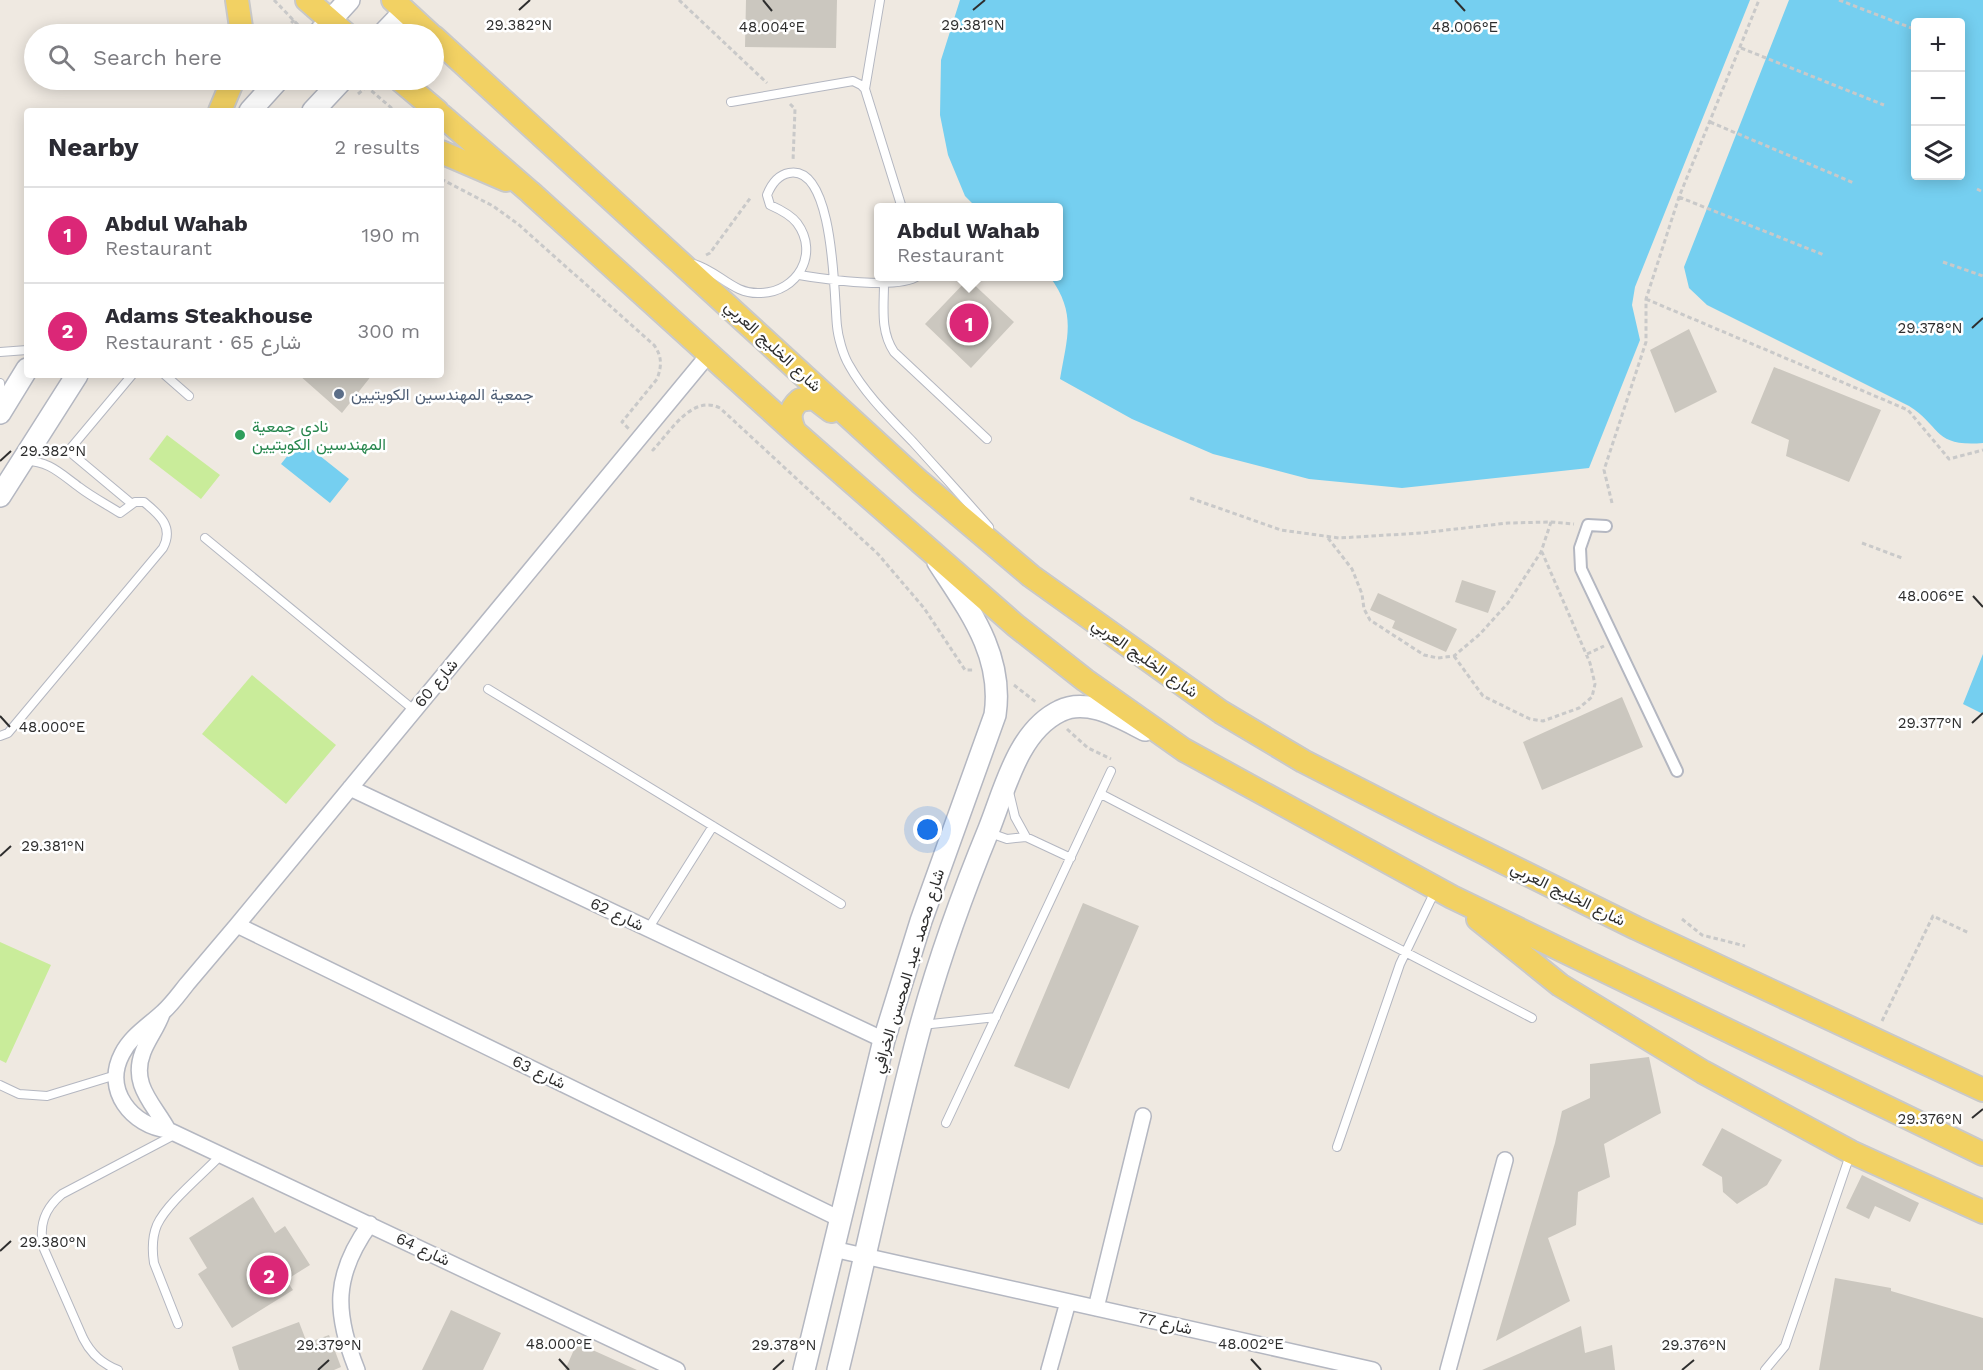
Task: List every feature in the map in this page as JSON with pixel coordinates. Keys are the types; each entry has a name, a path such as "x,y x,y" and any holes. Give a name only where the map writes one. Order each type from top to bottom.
{"main road":[{"path":"237,0 241,24"},
{"path":"307,0 326,24"},
{"path":"335,24 349,0"},
{"path":"389,24 399,5"},
{"name":"شارع الخليج العربي","path":"399,5 419,24"},
{"name":"شارع الخليج العربي","path":"444,47 920,482 1031,576 1221,712 1303,761 1636,928 1983,1090"},
{"path":"221,108 229,90"},
{"path":"252,108 269,90"},
{"path":"316,108 333,90"},
{"path":"412,90 433,108"},
{"path":"444,118 530,192 795,432 1023,631 1085,680 1184,750 1444,893 1983,1154"},
{"path":"444,153 530,192"},
{"path":"0,413 24,374"},
{"path":"0,496 75,378"},
{"path":"795,432 790,421 793,406 803,398 814,398 898,472 908,479 920,482"},
{"name":"شارع محمد عبد المحسن الخرافي","path":"804,1370 884,1040 912,949 995,715 997,684 995,669 976,624 932,553"},
{"name":"شارع محمد عبد المحسن الخرافي","path":"837,1370 921,1025 963,892 1017,759 1033,733 1052,715 1072,707 1085,707 1107,713 1184,750"},
{"path":"949,843 963,837 985,838"},
{"path":"1444,893 1560,985 1702,1072 1851,1152 1983,1212"}],"street":[{"name":"شارع 60","path":"162,1013 350,789 708,354"},
{"path":"1606,526 1588,525 1580,548 1581,569 1677,771"},
{"name":"شارع 62","path":"350,789 884,1040"},
{"name":"شارع 63","path":"237,925 840,1219"},
{"path":"116,1075 118,1064 127,1046 144,1027 162,1013"},
{"path":"162,1013 157,1028 143,1053 139,1076 141,1088 147,1099 172,1132"},
{"name":"شارع 64","path":"116,1075 119,1096 133,1115 150,1127 172,1132 677,1370"},
{"path":"1096,1308 1143,1116"},
{"path":"1448,1370 1504,1160"},
{"path":"357,1370 344,1326 340,1300 346,1266 370,1224"},
{"name":"شارع 77","path":"832,1248 1373,1370"},
{"path":"1049,1370 1068,1302"}],"lane":[{"path":"880,0 865,89 901,203"},
{"path":"731,102 853,81 865,89"},
{"path":"682,263 703,267 732,287 751,293 771,292 792,283 804,265 806,255 802,233 797,223 770,205 767,195 773,183 789,172 803,175 813,184 816,191 832,246 837,329 848,364 878,405 951,483 1031,576"},
{"path":"799,275 834,280 910,281"},
{"path":"884,282 884,321 894,352 987,439"},
{"path":"0,351 24,350"},
{"path":"129,378 70,449 132,504"},
{"path":"168,378 189,396"},
{"path":"0,383 0,413"},
{"path":"0,736 8,733 163,548 168,531 163,518 144,502 139,501 132,504 120,513 80,488 54,468 33,461 22,461"},
{"path":"205,538 414,710"},
{"path":"488,689 841,904"},
{"path":"946,1123 1111,771"},
{"path":"1008,781 1013,812 1026,837"},
{"path":"1101,794 1532,1018"},
{"path":"648,929 713,826"},
{"path":"985,838 993,835 1007,839 1026,837 1071,858"},
{"path":"1337,1147 1400,964 1444,893"},
{"path":"921,1025 996,1017"},
{"path":"0,1085 19,1094 47,1096 116,1075"},
{"path":"118,1370 101,1362 87,1347 44,1249 41,1239 43,1218 54,1201 62,1194 172,1132"},
{"path":"1765,1370 1785,1346 1851,1152"},
{"path":"178,1324 154,1263 153,1236 169,1208 221,1155"}],"path":[{"path":"274,0 294,20 290,24"},
{"path":"679,0 795,109 793,161"},
{"path":"1611,503 1604,470 1646,342 1646,299 1678,196 1759,0"},
{"path":"1839,0 1911,28"},
{"path":"1740,47 1884,105"},
{"path":"371,90 392,108"},
{"path":"1710,122 1854,183"},
{"path":"444,181 484,201 518,224 654,345 660,356 660,371 657,379 622,422 639,438 653,450 692,409 709,404 720,408 878,554 924,608 965,670 995,669"},
{"path":"1977,189 1983,192"},
{"path":"1678,196 1824,255"},
{"path":"1943,262 1983,276"},
{"path":"1646,299 1908,410 1949,459 1983,450"},
{"path":"1190,498 1281,530 1339,538 1420,533 1508,523 1551,522 1588,525"},
{"path":"1326,537 1352,569 1362,594 1364,609 1371,620 1424,655 1438,658 1454,656 1480,634 1508,603 1541,552 1551,522"},
{"path":"1862,543 1902,558"},
{"path":"1454,656 1483,696 1530,719 1544,721 1578,708 1592,697 1594,684 1590,663 1541,552"},
{"path":"1874,1038 1933,916 1969,933"},
{"path":"1682,919 1701,935 1744,945"}],"green space":[{"path":"167,435 220,475 201,499 149,459"},
{"path":"252,675 336,745 286,804 202,734"},
{"path":"0,942 51,965 6,1063 0,1060"}],"water":[{"path":"960,0 1750,0 1635,287 1632,305 1640,340 1589,468 1402,488 1309,479 1213,454 1132,419 1060,379 1068,326 1064,303 1052,281 1063,281 1063,203 972,203 965,196 948,155 940,115 941,60"},
{"path":"1789,0 1983,0 1983,443 1955,442 1946,439 1909,406 1707,305 1689,288 1684,267"},
{"path":"300,440 349,479 330,503 281,464"},
{"path":"1983,654 1983,714 1963,704"}],"building":[{"path":"746,0 837,0 836,48 745,47"},
{"path":"966,281 970,281 1014,322 971,368 925,324"},
{"path":"1689,329 1717,392 1675,413 1650,350"},
{"path":"1774,367 1881,410 1849,482 1786,456 1789,440 1751,423"},
{"name":"جمعية المهندسين الكويتيين","path":"302,378 370,378 342,413"},
{"path":"1462,580 1496,591 1488,613 1455,602"},
{"path":"1378,593 1457,629 1446,652 1392,628 1395,621 1370,610"},
{"path":"1622,697 1643,747 1542,790 1523,742"},
{"path":"1083,903 1139,926 1069,1089 1014,1066"},
{"path":"1649,1057 1661,1113 1604,1144 1610,1177 1578,1192 1576,1225 1548,1238 1570,1301 1496,1341 1555,1143 1562,1111 1590,1098 1590,1064"},
{"path":"1722,1128 1782,1160 1767,1185 1737,1204 1723,1192 1722,1177 1702,1165"},
{"path":"1862,1175 1919,1203 1910,1222 1875,1206 1869,1219 1846,1208"},
{"path":"253,1197 275,1233 285,1226 310,1265 286,1280 293,1290 232,1328 198,1274 207,1268 189,1238"},
{"path":"1835,1278 1891,1288 1891,1291 1983,1318 1983,1370 1819,1370"},
{"path":"451,1310 501,1333 483,1370 422,1370"},
{"path":"299,1322 307,1343 329,1335 341,1367 334,1370 239,1370 232,1347"},
{"path":"1581,1326 1585,1353 1612,1345 1615,1370 1482,1370"},
{"path":"577,1343 637,1370 565,1370"}],"place":[{"name":"Abdul Wahab","path":"969,323"},
{"name":"جمعية المهندسين الكويتيين","path":"339,394"},
{"name":"نادي جمعية المهندسين الكويتيين","path":"240,435"},
{"name":"Adams Steakhouse","path":"269,1275"}]}
